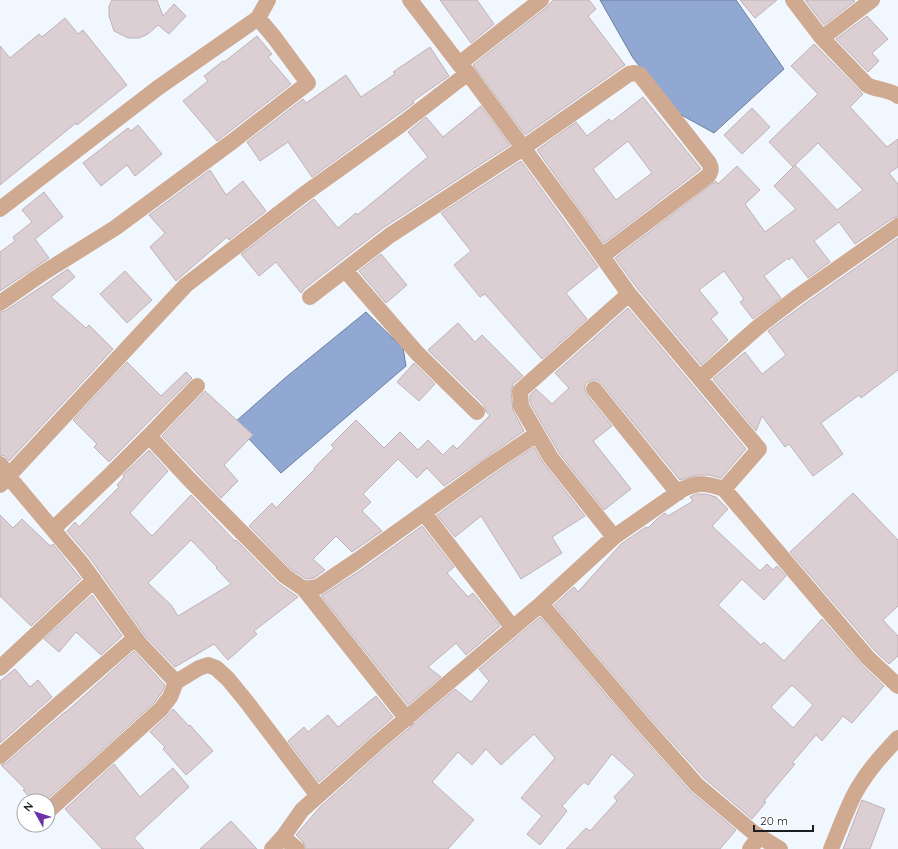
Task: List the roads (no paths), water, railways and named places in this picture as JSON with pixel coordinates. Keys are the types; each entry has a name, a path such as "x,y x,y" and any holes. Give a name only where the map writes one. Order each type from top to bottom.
{"street":[{"path":"0,209 159,87 258,18 268,0"},
{"path":"410,0 524,148 629,294 759,449 724,489"},
{"path":"176,682 135,638 94,580 53,529 3,475 186,285 302,195 402,124 541,0"},
{"path":"793,0 822,38 867,85 874,89 890,92 898,96"},
{"path":"822,38 872,0"},
{"path":"0,303 43,273 115,228 233,141 308,83 258,18"},
{"path":"310,297 389,236 524,148 629,74 635,73 640,75 709,163 711,172 708,176 602,256"},
{"path":"700,378 758,327 898,226"},
{"path":"345,270 418,352 477,412"},
{"path":"614,537 552,458 520,406 520,391 629,294"},
{"path":"53,529 111,474 197,386"},
{"path":"594,389 678,493"},
{"path":"304,589 318,587 486,468 537,434"},
{"path":"149,436 189,479 285,576 304,589 406,718"},
{"path":"297,849 277,843 302,810 406,718 541,604 614,537 678,493 694,484 706,483 724,489 868,658 898,686"},
{"path":"424,513 513,628"},
{"path":"0,668 94,580"},
{"path":"541,604 697,785 754,834 755,843 780,849"},
{"path":"0,756 135,638"},
{"path":"56,804 161,708 170,697 176,682 199,668 208,665 216,668 228,679 318,796"},
{"path":"830,849 853,797 879,758 898,738"}],"water":[{"path":"600,0 736,0 784,69 714,133 676,112 633,58"},
{"path":"366,312 403,348 406,366 281,473 234,423 285,378"}]}
